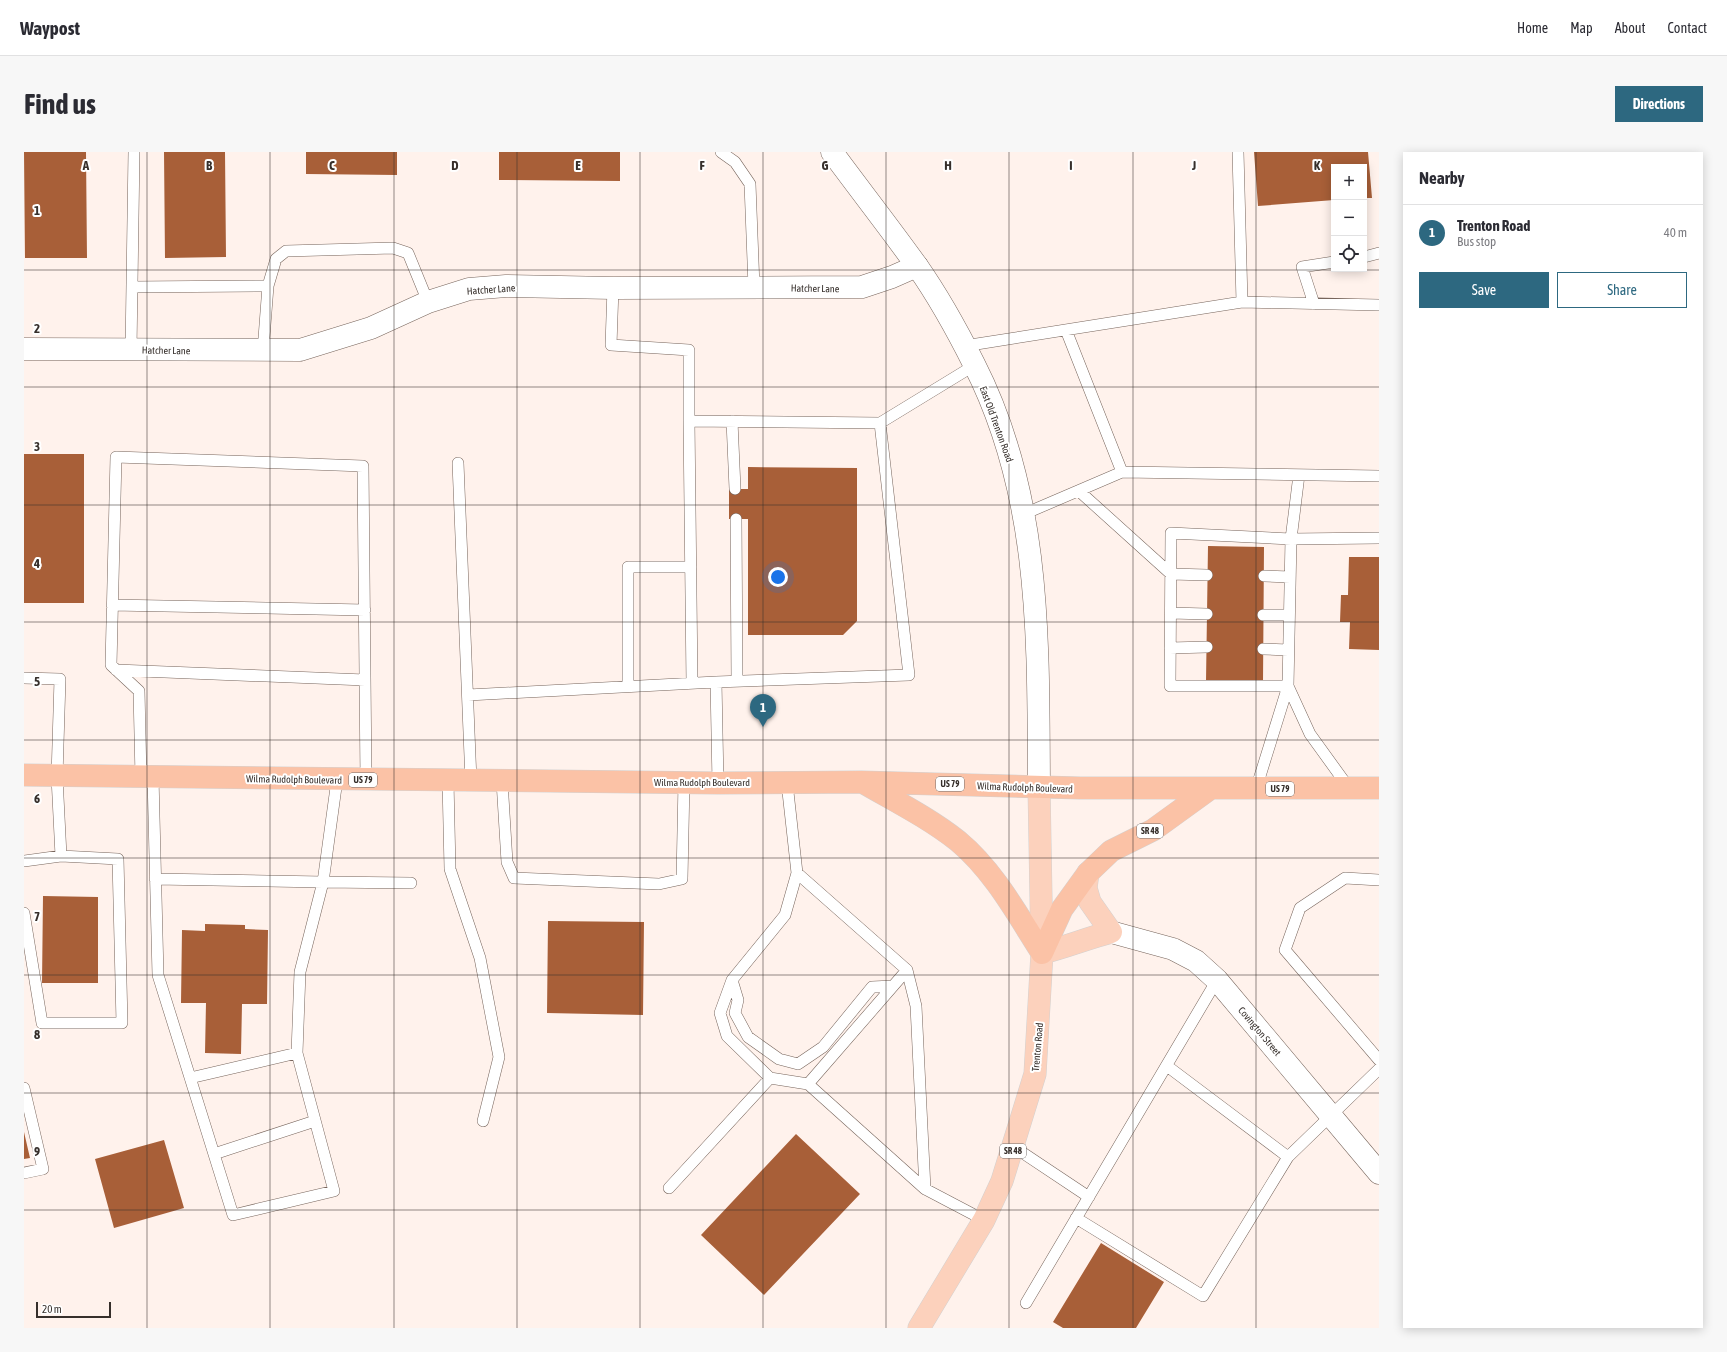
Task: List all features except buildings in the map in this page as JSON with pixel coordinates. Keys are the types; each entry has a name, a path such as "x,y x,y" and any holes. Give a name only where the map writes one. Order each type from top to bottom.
{"highway":[{"name":"Wilma Rudolph Boulevard","path":"24,775 57,777 448,781 718,783 861,782 1039,787 1379,788"},
{"path":"861,782 918,815 957,841 971,853 999,886 1042,953"},
{"name":"SR 48","path":"1042,953 1062,909 1088,873 1112,851 1153,830 1211,788"}],"main road":[{"name":"Trenton Road","path":"919,1328 984,1220 1002,1181 1014,1147 1035,1074 1042,953 1039,787"},
{"path":"1042,953 1111,932 1090,902 1086,888 1088,873"}],"street":[{"name":"East Old Trenton Road","path":"832,152 917,266 946,312 975,365 1011,456 1024,514 1036,605 1039,787"},
{"name":"Hatcher Lane","path":"24,349 300,350 371,328 428,302 469,289 506,286 613,288 754,287 834,289 862,287 892,277 917,266"},
{"name":"Covington Street","path":"1111,932 1173,949 1196,961 1217,980 1332,1115 1379,1173"}],"lane":[{"path":"131,350 134,152"},
{"path":"721,152 735,162 750,184 754,287"},
{"path":"1238,152 1242,302"},
{"path":"263,351 268,286 276,259 286,250 394,248 408,253 428,302"},
{"path":"1367,256 1379,253"},
{"path":"1314,304 1302,267 1331,262"},
{"path":"132,287 268,286"},
{"path":"613,288 611,345 689,350 692,683"},
{"path":"964,346 1242,302 1379,305"},
{"path":"1066,330 1122,472"},
{"path":"689,421 880,423 975,365"},
{"path":"732,421 735,489"},
{"path":"468,695 692,683 909,675 880,423"},
{"path":"337,780 323,882 300,972 297,1052 334,1191 233,1215 158,975 156,879 139,691 111,665 116,457 363,466 366,780"},
{"path":"458,463 472,781"},
{"path":"1024,514 1122,472 1379,476"},
{"path":"1256,788 1288,686 1291,539 1299,475"},
{"path":"1079,491 1171,574 1208,574"},
{"path":"736,519 737,681"},
{"path":"1288,686 1170,686 1171,533 1291,539 1379,538"},
{"path":"628,686 628,567 691,567"},
{"path":"1264,576 1290,577"},
{"path":"112,606 364,610"},
{"path":"1170,613 1207,614"},
{"path":"1264,615 1289,615"},
{"path":"1170,648 1207,647"},
{"path":"1263,649 1288,650"},
{"path":"116,670 365,680"},
{"path":"24,678 60,679 57,777 61,856"},
{"path":"716,682 718,783"},
{"path":"1288,686 1310,734 1349,788"},
{"path":"448,781 450,869 480,958 499,1057 483,1121"},
{"path":"502,781 506,862 514,878 659,884 682,879 684,782"},
{"path":"787,783 796,873 785,916 732,980 720,1013 727,1036 770,1078 808,1084 925,1189 984,1220"},
{"path":"24,861 61,856 118,859 122,1023 42,1023 24,913"},
{"path":"796,873 907,970 916,1006 925,1189"},
{"path":"1379,880 1346,878 1300,908 1284,950 1379,1060"},
{"path":"156,879 411,883"},
{"path":"808,1084 907,970"},
{"path":"732,980 738,1000 735,1013 748,1037 779,1059 798,1064 823,1047 872,987 893,986"},
{"path":"1026,1303 1217,980"},
{"path":"190,1078 297,1052"},
{"path":"1167,1066 1288,1157"},
{"path":"1076,1218 1203,1296 1288,1157 1379,1069"},
{"path":"669,1188 770,1078"},
{"path":"24,1088 43,1169 24,1173"},
{"path":"214,1154 315,1121"},
{"path":"1014,1147 1089,1197"}],"place":[{"name":"Trenton Road","path":"763,727"}]}
